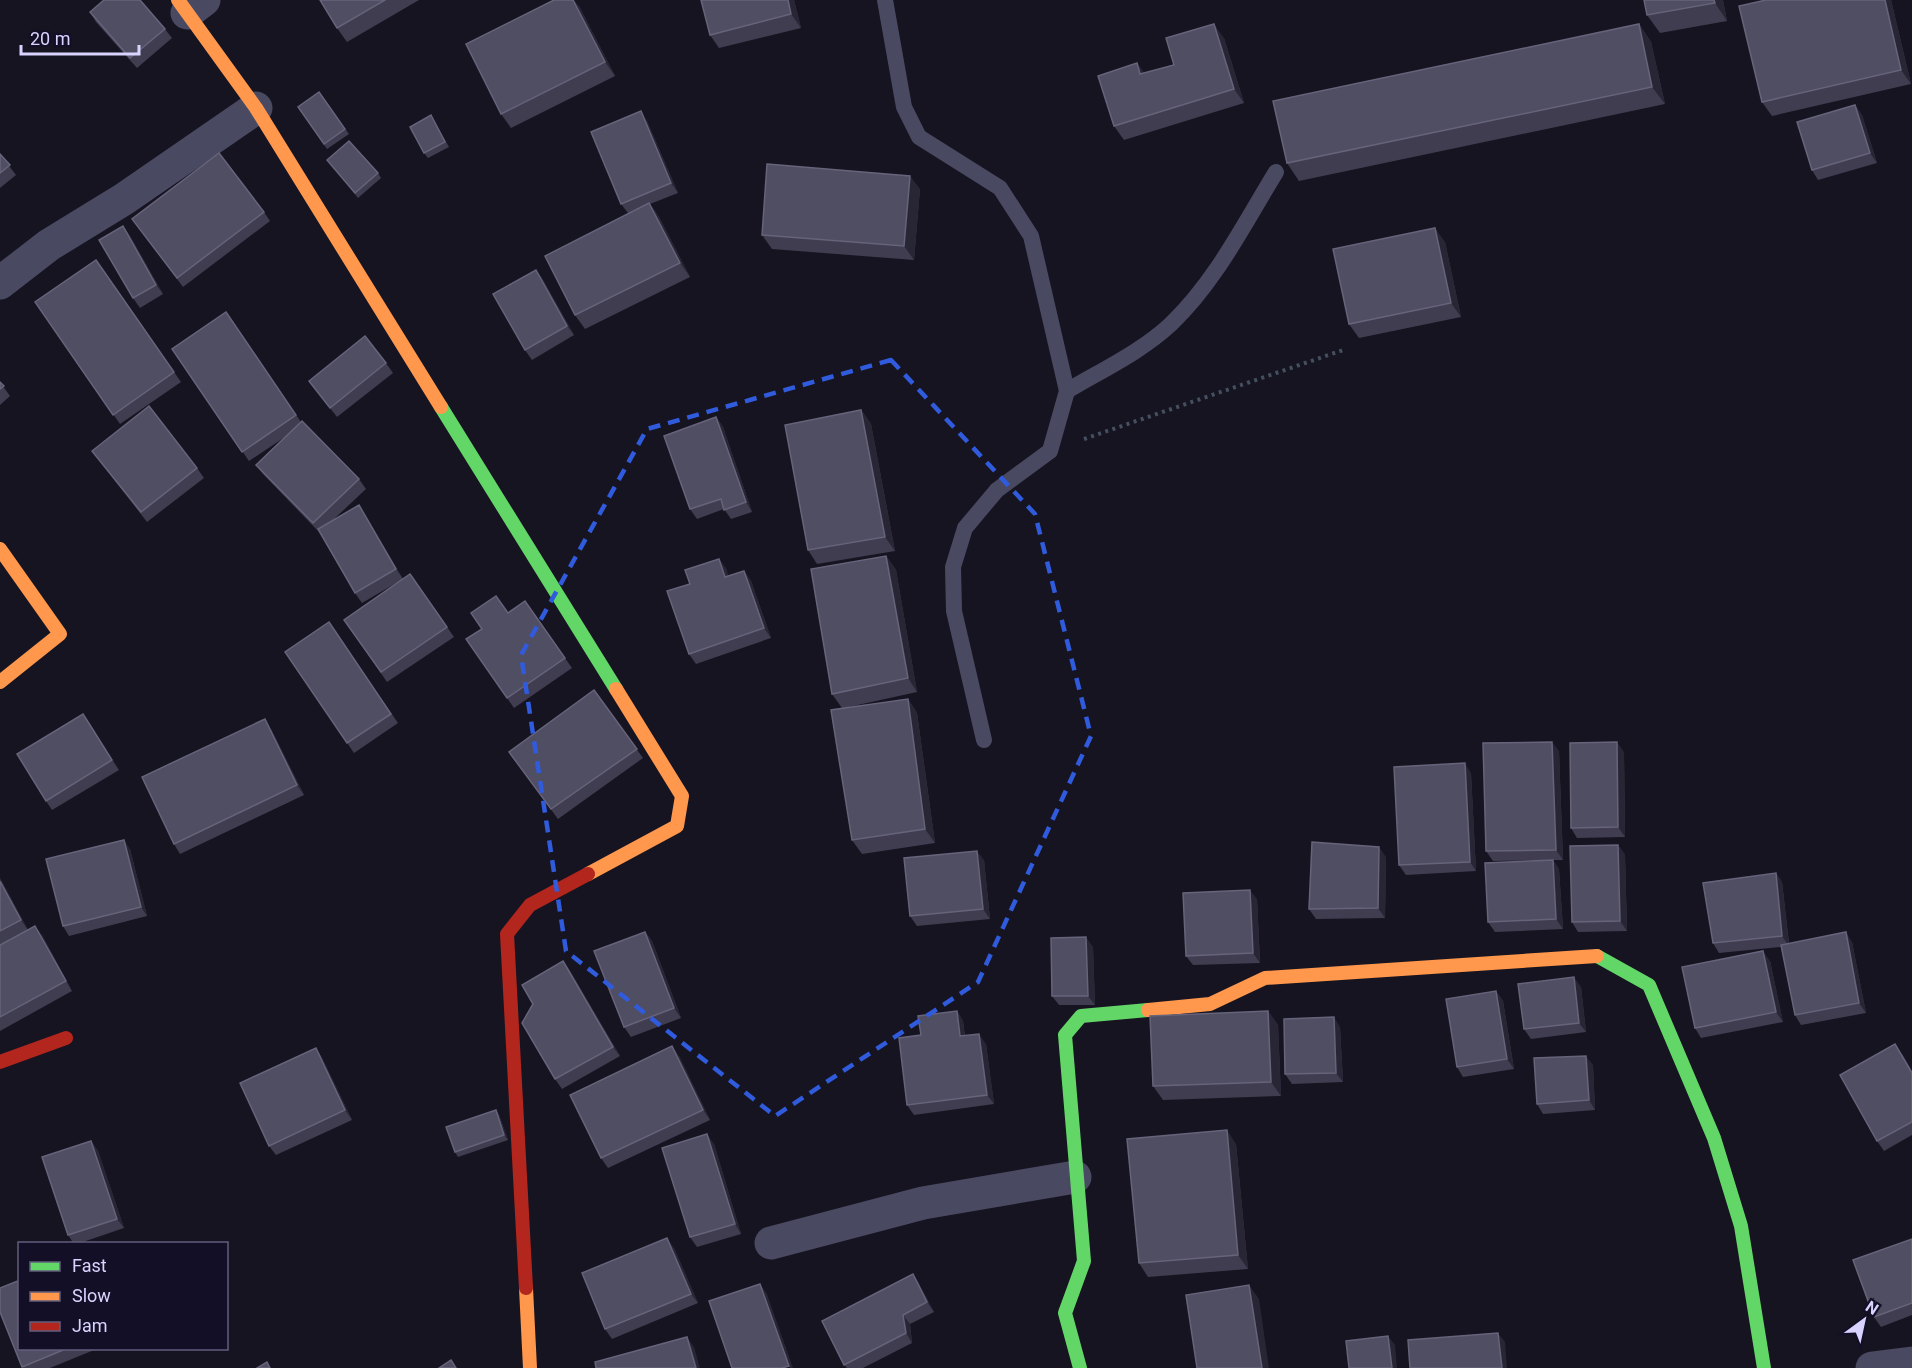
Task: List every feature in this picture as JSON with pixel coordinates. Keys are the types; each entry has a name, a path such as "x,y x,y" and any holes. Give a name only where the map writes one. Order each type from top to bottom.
{"street":[{"path":"190,4 682,796 677,826 530,905 507,934 530,1368"},
{"path":"0,283 49,245 124,199 256,108"},
{"path":"0,549 60,634 0,682"},
{"path":"1080,1368 1065,1313 1084,1261 1065,1035 1081,1016 1210,1004 1264,978 1600,956 1649,985 1714,1138 1741,1226 1764,1368"},
{"path":"0,1062 66,1038"},
{"path":"771,1243 923,1203 1076,1177"},
{"path":"1872,1368 1912,1363"}],"lane":[{"path":"885,0 904,107 919,137 1000,188 1031,236 1067,391 1050,451 997,490 965,528 953,567 954,610 984,740"},
{"path":"1067,391 1143,346 1178,316 1202,291 1276,172"}],"path":[{"path":"1050,451 1346,349"}],"highlighted area":[{"path":"891,360 1035,514 1091,736 978,982 775,1116 566,951 521,655 647,429"}],"building":[{"path":"104,0 140,0 165,29 130,58 90,12"},
{"path":"320,0 385,0 337,28"},
{"path":"554,0 573,0 605,62 501,114 466,44"},
{"path":"701,0 788,0 791,14 710,35"},
{"path":"1644,0 1714,0 1715,3 1647,15"},
{"path":"1766,0 1885,0 1901,70 1762,102 1739,6"},
{"path":"1214,24 1234,89 1114,126 1098,76 1137,63 1140,74 1174,65 1166,38"},
{"path":"1639,24 1652,87 1287,163 1273,101"},
{"path":"319,92 345,129 324,144 298,107"},
{"path":"1855,105 1870,153 1812,170 1797,122"},
{"path":"641,111 671,183 621,204 591,132"},
{"path":"431,115 445,142 424,153 410,127"},
{"path":"349,141 378,173 355,193 327,160"},
{"path":"219,153 264,212 177,278 132,219"},
{"path":"0,154 10,165 0,173"},
{"path":"767,164 910,176 904,246 762,235"},
{"path":"649,203 680,263 575,315 545,256"},
{"path":"123,226 156,285 133,298 99,240"},
{"path":"1435,228 1451,303 1349,324 1333,249"},
{"path":"96,260 174,372 113,415 35,302"},
{"path":"536,270 567,326 525,350 493,294"},
{"path":"226,312 296,415 242,452 172,349"},
{"path":"365,336 386,363 330,408 309,381"},
{"path":"149,406 197,468 141,512 92,451"},
{"path":"861,410 885,537 808,550 785,425"},
{"path":"716,417 746,502 724,510 721,499 690,509 664,436"},
{"path":"302,421 359,479 313,523 256,465"},
{"path":"359,505 396,569 355,593 318,529"},
{"path":"886,556 908,678 832,694 811,569"},
{"path":"719,559 725,577 744,571 764,628 689,654 667,591 690,584 685,570"},
{"path":"410,574 447,627 381,672 344,620"},
{"path":"496,596 508,613 525,601 565,658 507,698 466,639 482,629 471,613"},
{"path":"329,622 391,714 347,743 285,652"},
{"path":"594,690 637,749 551,809 509,752"},
{"path":"908,699 925,829 852,840 831,710"},
{"path":"83,714 112,760 46,801 17,754"},
{"path":"265,719 297,785 174,844 142,777"},
{"path":"1552,742 1556,850 1486,851 1483,743"},
{"path":"1617,742 1618,827 1571,828 1570,743"},
{"path":"1465,763 1470,862 1399,865 1394,767"},
{"path":"124,840 141,907 63,926 46,859"},
{"path":"1312,842 1379,847 1378,908 1309,909"},
{"path":"1618,845 1620,921 1572,922 1570,846"},
{"path":"977,851 983,909 910,916 904,858"},
{"path":"1553,860 1556,919 1488,922 1485,863"},
{"path":"1776,873 1782,936 1713,943 1703,883"},
{"path":"0,881 21,920 0,931"},
{"path":"1250,890 1253,953 1186,956 1183,893"},
{"path":"35,926 66,981 0,1017 0,945"},
{"path":"645,932 674,1008 624,1027 594,951"},
{"path":"1846,932 1859,1003 1795,1015 1781,945"},
{"path":"1086,937 1088,996 1052,996 1051,938"},
{"path":"1763,951 1776,1012 1695,1028 1682,967"},
{"path":"563,961 613,1047 555,1079 522,1023 533,1004 522,985"},
{"path":"1574,977 1579,1023 1524,1029 1518,984"},
{"path":"1496,991 1507,1059 1457,1067 1446,999"},
{"path":"957,1011 960,1036 979,1034 987,1095 907,1105 899,1038 921,1035 918,1016"},
{"path":"1268,1011 1271,1082 1153,1086 1150,1016"},
{"path":"1334,1017 1336,1073 1285,1074 1284,1019"},
{"path":"1895,1044 1912,1073 1912,1122 1877,1141 1840,1075"},
{"path":"672,1046 703,1110 601,1158 570,1095"},
{"path":"316,1048 345,1110 269,1146 240,1083"},
{"path":"1586,1056 1589,1100 1537,1104 1534,1058"},
{"path":"496,1110 504,1135 455,1152 446,1127"},
{"path":"1227,1130 1238,1255 1139,1263 1127,1139"},
{"path":"707,1134 735,1224 690,1237 662,1148"},
{"path":"91,1141 117,1219 68,1235 42,1157"},
{"path":"667,1238 691,1294 605,1329 582,1273"},
{"path":"1912,1239 1912,1303 1874,1317 1853,1260"},
{"path":"913,1274 927,1302 903,1315 906,1333 844,1365 822,1321"},
{"path":"18,1281 18,1350 63,1350 22,1367 0,1312 0,1288"},
{"path":"760,1284 789,1366 732,1368 709,1301"},
{"path":"1249,1285 1262,1368 1197,1368 1186,1295"},
{"path":"1498,1333 1502,1368 1410,1368 1408,1340"},
{"path":"1388,1336 1392,1368 1349,1368 1346,1341"},
{"path":"687,1337 696,1368 596,1368 595,1362"},
{"path":"451,1360 456,1368 439,1368"},
{"path":"267,1362 270,1368 257,1368"}],"traffic: fast":[{"path":"441,407 616,689"},
{"path":"1597,956 1649,985 1714,1138 1741,1226 1764,1368"},
{"path":"1080,1368 1065,1313 1084,1261 1065,1035 1081,1016 1148,1010"}],"traffic: slow":[{"path":"178,0 256,108 441,407"},
{"path":"0,549 60,634 0,682"},
{"path":"588,874 677,826 682,796 616,689"},
{"path":"1148,1010 1210,1004 1265,978 1597,956"},
{"path":"526,1288 530,1368"}],"traffic: jam":[{"path":"526,1288 507,934 530,905 588,874"},
{"path":"0,1062 66,1038"}]}
